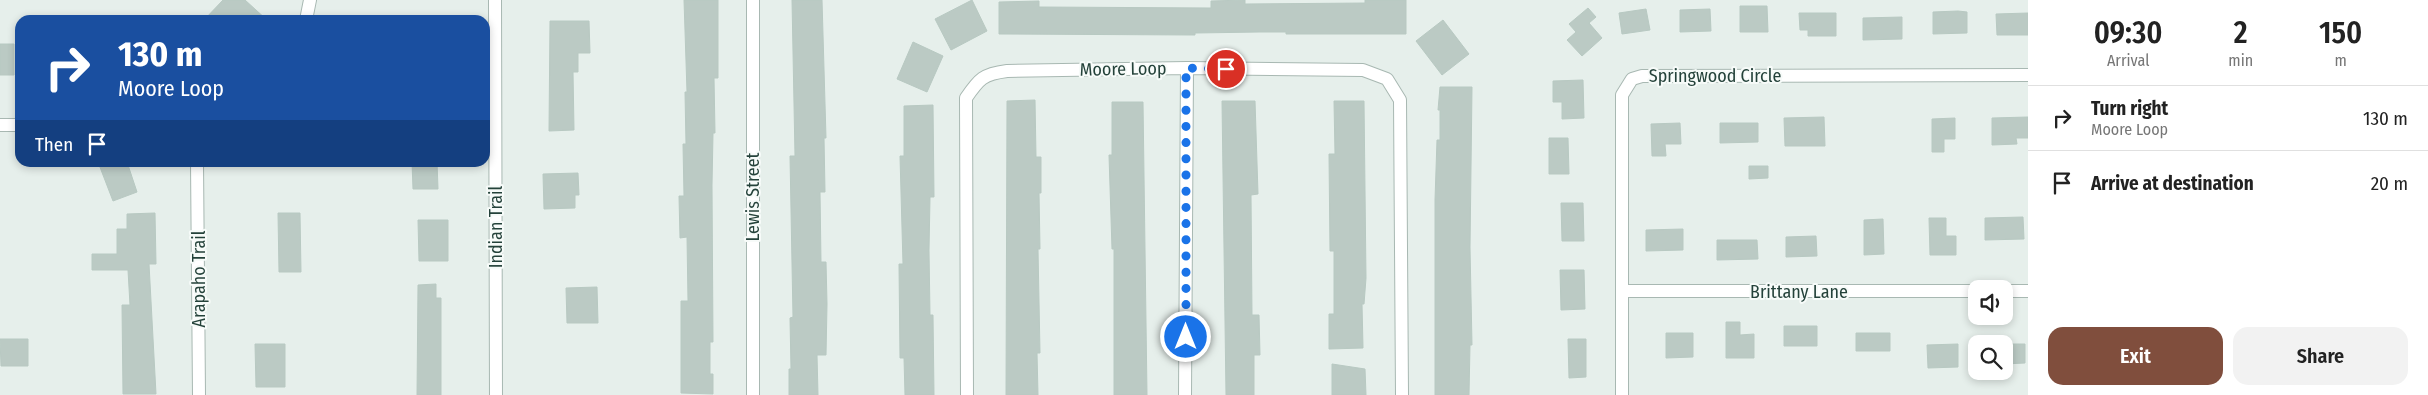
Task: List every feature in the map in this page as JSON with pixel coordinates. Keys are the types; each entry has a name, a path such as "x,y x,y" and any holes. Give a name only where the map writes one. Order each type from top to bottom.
{"street":[{"path":"307,15 310,0"},
{"name":"Indian Trail","path":"495,0 496,395"},
{"name":"Lewis Street","path":"752,395 753,0"},
{"path":"1185,395 1186,68"},
{"name":"Moore Loop","path":"967,395 966,98 975,84 989,73 1007,71 1186,68 1363,70 1387,79 1400,100 1402,395"},
{"name":"Springwood Circle","path":"1622,395 1622,96 1632,79 1642,76 2028,75"},
{"path":"0,125 15,125"},
{"name":"Arapaho Trail","path":"197,167 199,395"},
{"name":"Brittany Lane","path":"1622,291 1968,291"},
{"path":"2013,291 2028,291"}],"building":[{"path":"223,0 245,0 262,15 209,15"},
{"path":"684,0 718,0 718,78 714,78 715,133 713,133 712,185 713,342 710,342 710,374 713,374 713,394 681,393 681,301 688,301 687,237 680,238 679,196 684,196 683,144 686,144 685,92 687,92"},
{"path":"792,0 822,0 826,138 824,138 825,192 820,192 821,262 826,262 827,304 826,355 817,355 818,395 789,395 789,369 791,369 790,318 793,317 790,156 795,156"},
{"path":"972,0 987,31 951,50 935,19"},
{"path":"1245,0 1245,4 1365,3 1365,0 1406,0 1406,34 1286,34 1286,32 1259,32 1195,33 1195,35 999,34 999,2 1039,1 1039,7 1211,8 1211,1"},
{"path":"1740,6 1767,6 1768,32 1740,32"},
{"path":"1588,8 1596,17 1589,23 1602,38 1582,56 1567,40 1576,32 1569,24"},
{"path":"1646,9 1650,30 1622,34 1619,13"},
{"path":"1710,9 1711,31 1680,32 1680,10"},
{"path":"1933,12 1967,12 1967,33 1933,34"},
{"path":"1799,13 1836,13 1836,36 1808,36 1808,30 1800,30"},
{"path":"2028,13 2028,35 1997,35 1996,14"},
{"path":"1902,17 1902,39 1863,40 1863,18"},
{"path":"1443,20 1469,54 1442,75 1416,41"},
{"path":"550,21 589,21 590,53 578,53 578,72 573,72 574,130 549,131"},
{"path":"913,42 943,56 927,92 897,79"},
{"path":"0,44 14,44 14,75 0,75"},
{"path":"1583,80 1584,118 1562,119 1562,102 1553,102 1553,81"},
{"path":"1440,87 1472,87 1470,247 1472,345 1470,345 1469,395 1435,395 1435,200 1437,140 1440,140 1440,110 1438,110"},
{"path":"1035,100 1036,157 1041,157 1041,193 1039,193 1040,249 1038,249 1040,353 1037,353 1038,395 1006,395 1007,101"},
{"path":"1222,101 1255,101 1258,194 1251,195 1252,315 1259,315 1260,355 1254,355 1254,395 1226,395"},
{"path":"1334,101 1364,101 1366,278 1364,304 1362,304 1363,348 1329,349 1329,314 1334,314 1334,251 1330,251 1329,154 1335,154"},
{"path":"1112,102 1143,102 1147,395 1114,395 1114,249 1112,249 1109,155 1112,155"},
{"path":"933,105 934,197 930,197 929,250 930,315 933,315 934,395 905,395 904,358 900,358 899,264 903,264 900,156 904,156 904,106"},
{"path":"1824,117 1825,146 1785,146 1784,118"},
{"path":"2028,117 2028,138 2016,138 2017,144 1992,145 1992,118"},
{"path":"1955,118 1955,139 1944,139 1944,152 1932,152 1932,119"},
{"path":"1680,123 1681,144 1665,144 1666,156 1652,156 1651,124"},
{"path":"1720,123 1758,123 1758,142 1720,143"},
{"path":"1549,138 1568,138 1569,174 1549,174"},
{"path":"1749,166 1768,166 1768,178 1749,179"},
{"path":"100,167 129,167 137,192 113,201"},
{"path":"412,167 437,167 438,189 413,189"},
{"path":"578,173 579,195 575,195 575,208 544,209 543,174"},
{"path":"1561,203 1583,203 1584,241 1562,241"},
{"path":"155,213 156,264 149,264 156,394 123,394 122,305 130,305 128,270 92,270 92,254 117,254 117,229 127,229 127,214"},
{"path":"278,213 300,213 301,272 279,272"},
{"path":"2023,217 2024,239 1985,240 1985,218"},
{"path":"1929,218 1946,218 1946,236 1956,236 1956,255 1930,255"},
{"path":"1883,219 1884,254 1864,255 1864,220"},
{"path":"418,220 448,220 448,261 419,261"},
{"path":"1683,229 1683,250 1646,251 1646,230"},
{"path":"1816,236 1817,256 1786,257 1786,237"},
{"path":"1717,240 1757,240 1758,259 1717,260"},
{"path":"1560,270 1584,270 1585,309 1561,310"},
{"path":"436,284 436,298 441,298 441,395 417,395 418,285"},
{"path":"597,287 598,323 567,323 566,288"},
{"path":"1726,322 1740,322 1740,335 1754,334 1754,358 1726,358"},
{"path":"1784,326 1817,326 1817,346 1784,346"},
{"path":"1666,333 1693,333 1693,357 1666,358"},
{"path":"1856,333 1890,333 1890,351 1856,351"},
{"path":"0,339 28,339 28,366 1,366"},
{"path":"1568,339 1586,339 1586,377 1569,378"},
{"path":"255,344 285,344 285,387 256,387"},
{"path":"1958,344 1958,367 1928,368 1927,345"},
{"path":"2013,344 2025,344 2025,363 2013,364"},
{"path":"1332,364 1365,369 1366,395 1332,395"}],"route":[{"path":"1186,337 1186,68 1226,69"}]}
